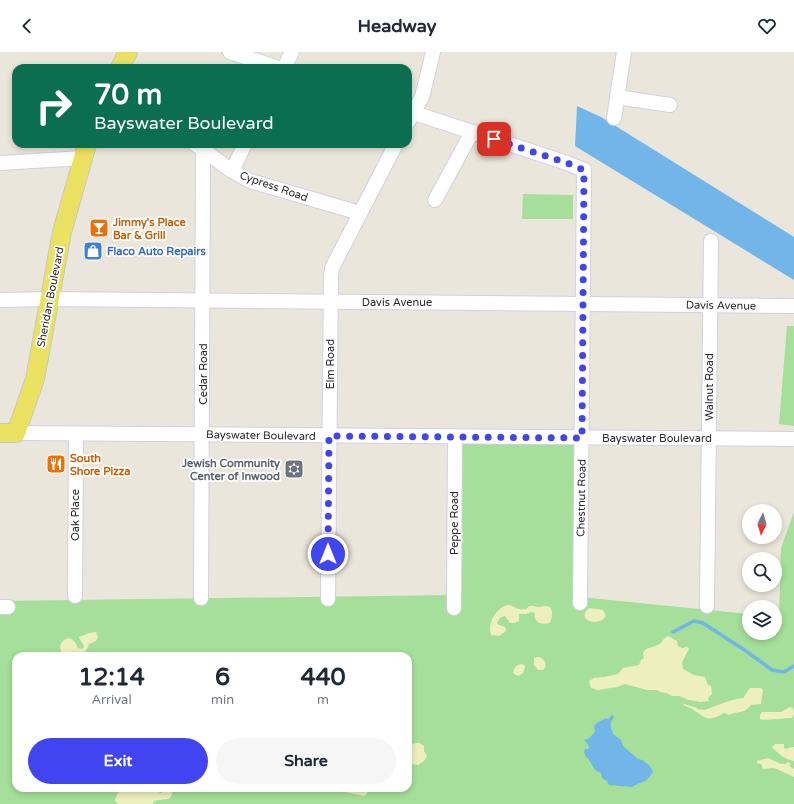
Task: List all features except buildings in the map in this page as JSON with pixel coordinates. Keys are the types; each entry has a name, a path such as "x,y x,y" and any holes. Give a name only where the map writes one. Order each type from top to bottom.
{"main road":[{"path":"122,64 128,52"},
{"name":"Sheridan Boulevard","path":"8,433 35,380 62,232 85,151"}],"street":[{"path":"230,52 266,64"},
{"path":"286,64 292,52"},
{"path":"412,112 422,97 433,52"},
{"path":"614,118 624,52"},
{"path":"617,96 670,105"},
{"path":"412,116 472,132 435,200"},
{"name":"Chestnut Road","path":"472,132 584,170 580,603"},
{"name":"Cedar Road","path":"199,148 203,300 201,598"},
{"name":"Cypress Road","path":"200,148 232,171 250,181 360,213"},
{"path":"232,171 244,148"},
{"name":"Elm Road","path":"328,599 330,302 332,268 394,148"},
{"path":"0,163 85,151"},
{"name":"Walnut Road","path":"707,606 711,241"},
{"name":"Davis Avenue","path":"0,300 203,300 794,306"},
{"name":"Bayswater Boulevard","path":"8,433 794,439"},
{"name":"Oak Place","path":"74,596 76,434"},
{"name":"Peppe Road","path":"454,608 455,437"}],"green space":[{"path":"523,194 573,195 573,219 522,219"},
{"path":"787,326 794,326 794,426 779,424"},
{"path":"452,436 582,438 580,597 742,613 742,640 782,640 782,600 779,600 780,592 782,592 781,548 794,512 794,804 0,804 0,601 452,595"}],"sand":[{"path":"507,605 518,609 527,609 529,606 548,606 552,610 550,623 544,624 537,621 535,619 535,613 532,612 519,614 519,621 514,623 510,623 505,616 500,618 497,623 505,627 506,631 499,636 491,635 490,626 493,617 499,610"},
{"path":"589,608 603,610 606,616 598,622 589,621 586,619 585,612"},
{"path":"96,632 98,637 96,641 89,644 84,652 61,652 60,646 67,638 72,639 78,648 82,649 84,647 79,637"},
{"path":"668,636 677,641 678,646 682,648 687,647 689,649 682,662 683,669 694,675 705,677 708,685 711,686 712,694 708,698 709,701 700,702 689,700 679,696 672,696 658,690 647,690 625,684 598,690 591,688 589,681 594,678 618,674 623,668 639,665 641,660 644,658 643,653 646,649 656,646"},
{"path":"534,658 542,658 546,664 543,670 538,670 534,665"},
{"path":"521,664 525,667 523,673 519,676 514,674 513,672 516,666"},
{"path":"750,688 761,688 763,690 761,704 751,705 746,710 729,715 724,713 710,719 681,703 697,709 705,710 743,698"},
{"path":"790,707 793,708 794,714 792,718 760,719 762,712 781,712"},
{"path":"419,743 424,746 424,751 427,756 424,761 418,765 412,764 412,745"},
{"path":"775,744 784,744 784,748 786,749 794,747 794,761 785,758 776,752 772,747"},
{"path":"768,758 781,764 788,762 791,764 789,766 794,769 794,777 774,768 763,769 761,764 757,763 757,761"},
{"path":"119,792 172,792 170,798 154,801 153,804 118,804 115,801"},
{"path":"345,792 368,792 364,796"}],"water":[{"path":"577,106 601,117 794,237 794,280 575,146"},
{"path":"607,718 613,734 621,740 623,746 638,759 650,766 653,772 646,780 632,787 609,785 607,781 602,778 601,773 595,770 584,752 585,749 589,749 588,744 584,740 588,739 595,732 594,726 598,722"}],"waterway":[{"path":"673,632 694,621 703,623 772,670 784,672 794,666"},
{"path":"609,725 609,721 612,717"}],"place":[{"name":"Jimmy's Place Bar & Grill","path":"99,228"},
{"name":"Flaco Auto Repairs","path":"93,251"},
{"name":"South Shore Pizza","path":"56,464"},
{"name":"Jewish Community Center of Inwood","path":"294,469"}],"route":[{"path":"328,554 329,436 582,438 584,170 494,139"}]}
